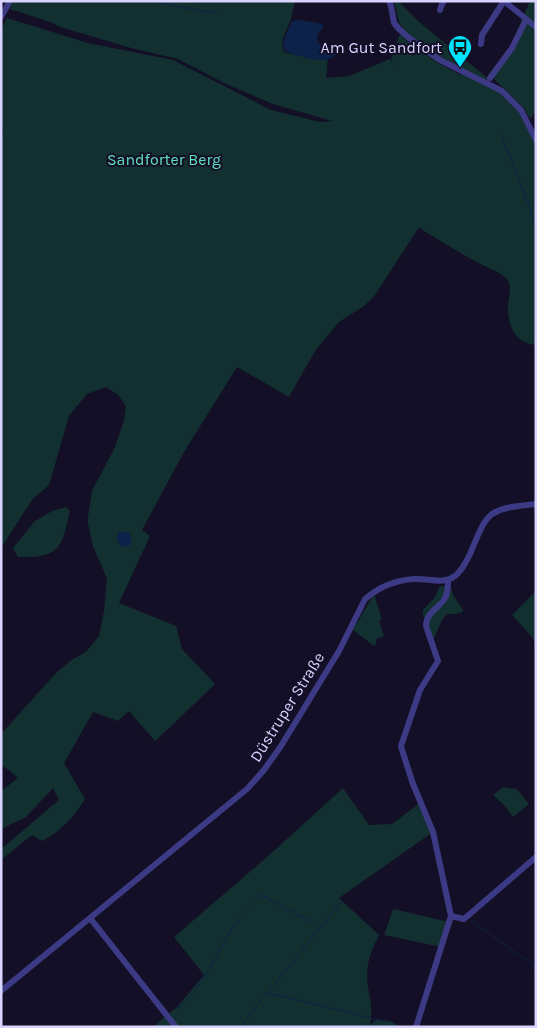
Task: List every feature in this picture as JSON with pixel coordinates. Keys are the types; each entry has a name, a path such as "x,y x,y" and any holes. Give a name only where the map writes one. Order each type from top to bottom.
{"street":[{"path":"1,17 10,1"},
{"path":"389,1 394,23 399,29 440,60 502,91 521,110 536,140"},
{"path":"440,10 444,1"},
{"path":"481,44 482,35 504,1 536,27"},
{"path":"490,78 512,48 526,20"},
{"path":"416,1027 451,916 433,832 402,753 402,746 420,690 438,661 426,626 426,620 445,599 448,593 448,580 456,576 462,569 484,522 490,515 496,510 504,508 536,504"},
{"name":"Düstruper Straße","path":"1,991 247,789 264,770 281,746 310,700 359,610 372,593 398,581 414,579 448,580"},
{"path":"451,916 464,919 536,857"},
{"path":"90,918 176,1027"}],"green space":[{"name":"Sandforter Berg","path":"13,1 295,1 291,19 282,41 284,52 297,55 328,57 326,78 349,76 390,59 394,67 391,59 400,34 438,63 461,75 463,72 511,99 536,140 536,345 523,341 511,326 508,312 510,285 507,279 419,227 375,295 364,306 339,322 315,351 289,397 237,367 184,452 142,530 150,536 119,603 176,626 182,649 215,684 155,741 129,711 118,721 93,712 64,763 85,799 72,817 49,838 42,841 32,835 1,860 1,849 59,800 53,788 26,817 1,829 1,791 18,778 1,764 1,734 56,673 73,659 86,652 99,636 107,579 93,546 88,516 92,491 115,447 124,420 126,406 118,395 106,387 87,394 69,416 49,485 32,500 1,548 1,142 3,131 1,123 1,29 7,18 88,43 173,60 271,110 320,122 332,121 273,104 226,84 178,59 131,48 57,26 56,24 10,9"},
{"path":"394,1 398,1 418,21 491,83 441,57 406,32 400,24"},
{"path":"530,1 536,1 536,111 530,119 524,108 489,74 510,47"},
{"path":"66,507 70,511 64,534 58,547 42,556 18,557 13,548 35,521 52,511"},
{"path":"440,586 451,587 453,595 463,610 456,614 447,614 442,620 433,640 423,615 423,610 435,597"},
{"path":"536,591 536,644 512,615"},
{"path":"374,594 382,620 379,621 384,636 376,639 374,646 353,630"},
{"path":"503,787 517,789 529,804 513,817 493,795"},
{"path":"343,788 369,825 392,824 421,802 433,832 339,898 379,935 370,955 367,971 371,1007 370,1025 377,1019 390,1021 401,1027 153,1027 178,1006 204,975 174,937 266,858"},
{"path":"393,909 449,922 441,947 384,935"}],"water":[{"path":"301,20 322,24 323,28 317,38 327,51 333,45 343,45 336,55 329,59 319,60 285,51 283,41 292,21"},
{"path":"118,533 129,533 131,543 129,545 122,546 119,543 117,539"}],"waterway":[{"path":"151,1 219,14"},
{"path":"501,134 536,224"},
{"path":"177,1009 201,982 234,925 261,895 316,924"},
{"path":"240,1027 341,902"},
{"path":"471,921 532,964 536,971"},
{"path":"268,993 387,1022"}],"place":[{"name":"Am Gut Sandfort","path":"460,68"}]}
